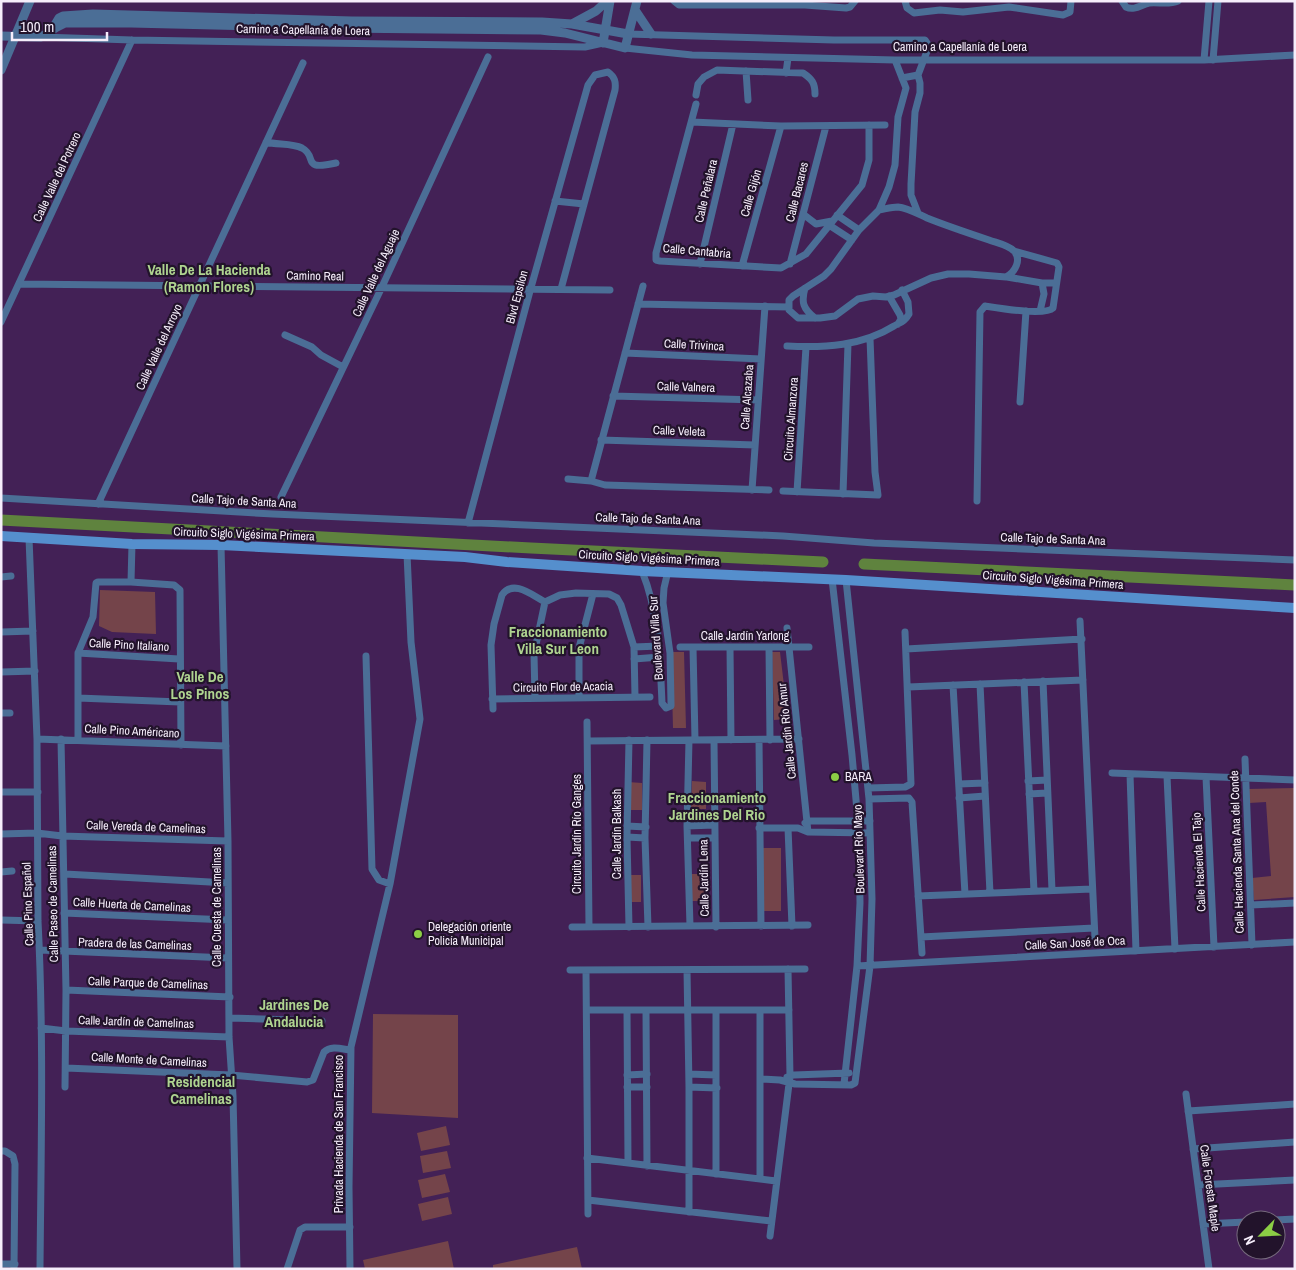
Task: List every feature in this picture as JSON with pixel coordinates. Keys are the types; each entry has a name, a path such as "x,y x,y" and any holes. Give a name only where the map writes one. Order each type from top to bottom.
{"main road":[{"name":"Circuito Siglo Vigésima Primera","path":"1,536 132,544 221,545 407,554 642,571 832,579 1295,608"}],"street":[{"path":"1,70 30,1"},
{"path":"572,24 596,11 609,1"},
{"path":"603,43 609,1"},
{"path":"674,1 679,5 805,5 846,8 850,7 855,1"},
{"path":"905,1 906,8 914,12 940,10 963,12 1008,7 1063,15 1072,9 1071,1"},
{"path":"1008,7 1016,1"},
{"path":"1122,1 1126,7 1132,9 1149,3 1172,3 1178,1"},
{"path":"1204,60 1208,1"},
{"path":"1213,60 1218,1"},
{"path":"41,37 65,23 541,30 565,33 625,48 636,6"},
{"path":"636,6 651,34"},
{"path":"51,30 59,18 63,16 93,14 352,21 514,22 572,24 628,34 834,40 923,39 928,42 929,46 918,74 920,93 914,112 911,184 911,195 918,213"},
{"name":"Camino a Capellanía de Loera","path":"1,36 132,40 586,47 603,43"},
{"name":"Calle Valle del Potrero","path":"1,322 132,40"},
{"name":"Camino a Capellanía de Loera","path":"625,48 692,55 895,60 1213,60 1295,55"},
{"name":"Calle Valle del Aguaje","path":"280,497 381,289 488,56"},
{"path":"786,73 788,58"},
{"path":"895,60 906,88 898,117 895,165 889,187 879,210 859,230 831,270 789,300 788,307 794,316 798,318 835,316 858,299 873,296 889,296 931,278 948,274 1006,276 1042,283 1056,283"},
{"name":"Calle Valle del Arroyo","path":"98,504 303,64"},
{"path":"696,95 698,84 704,77 717,70 803,74 810,78 815,85 815,94"},
{"name":"Blvd Epsilon","path":"468,523 530,291 591,79 595,75 608,72 613,77 615,90 584,204"},
{"path":"746,72 748,100"},
{"path":"902,78 918,74"},
{"name":"Calle Cantabria","path":"696,104 655,257 660,261 781,268 806,254 864,180 869,160 869,125"},
{"path":"692,122 781,126 885,126"},
{"name":"Calle Peñalara","path":"700,264 733,124"},
{"name":"Calle Gijón","path":"742,266 781,126"},
{"name":"Calle Bacares","path":"790,264 826,126"},
{"path":"266,142 301,148 308,154 312,164 315,165 321,166 336,163"},
{"path":"555,201 584,204 561,289"},
{"path":"879,210 898,207 918,213 1014,251 1057,263 1059,266 1053,308 1049,311 1026,311 985,306 980,312 976,500"},
{"path":"803,214 816,224 833,220 859,230"},
{"path":"833,220 852,240"},
{"path":"1006,276 1012,274 1018,261 1014,251"},
{"path":"1040,311 1044,294 1042,283"},
{"name":"Camino Real","path":"20,284 530,291 561,289 610,290"},
{"path":"591,481 643,286"},
{"path":"805,288 802,299 803,305 806,311 815,318"},
{"path":"787,346 806,347 848,344 879,336 904,321 909,314 908,302 902,290"},
{"path":"889,296 900,315 901,319 898,324"},
{"path":"638,304 788,307"},
{"name":"Calle Alcazaba","path":"752,490 765,306"},
{"path":"1020,402 1026,311"},
{"path":"285,335 312,347 321,356 343,367"},
{"path":"783,491 878,495 875,472 870,338"},
{"path":"843,494 848,344"},
{"name":"Circuito Almanzora","path":"797,492 806,347"},
{"name":"Calle Trivinca","path":"625,353 761,359"},
{"name":"Calle Valnera","path":"614,396 758,400"},
{"name":"Calle Veleta","path":"602,440 755,445"},
{"path":"568,479 591,481 605,485 769,490"},
{"name":"Calle Tajo de Santa Ana","path":"1,498 468,523 783,536 874,543 1295,560"},
{"name":"Calle Pino Español","path":"29,538 38,792 38,921 42,1087 40,1269"},
{"path":"131,582 132,544"},
{"name":"Calle Cuesta de Camelinas","path":"221,545 228,842 229,1036 233,1096 237,1269"},
{"name":"Privada Hacienda de San Francisco","path":"350,1269 350,1050 360,1002 390,884 420,719 411,642 407,554"},
{"name":"Boulevard Villa Sur","path":"642,571 654,605 660,646 662,703 663,706 668,707 671,702 670,652 663,603 668,571"},
{"path":"1,577 12,576"},
{"name":"Boulevard Río Mayo","path":"832,579 859,821 860,903 857,966 845,1073 848,1085 854,1084 870,966 872,899 869,799 846,580"},
{"path":"78,740 78,654 93,617 96,583 131,582 174,585 180,590 181,745"},
{"path":"493,709 492,634 500,601 504,592 511,588 520,589 545,602 568,593 609,594 617,598 621,605 634,648 635,697"},
{"path":"579,698 579,648 593,594"},
{"path":"535,698 534,654 545,602"},
{"path":"654,605 663,603"},
{"path":"1080,620 1095,938"},
{"name":"Calle Jardín Río Amur","path":"787,628 808,832"},
{"path":"1,632 33,631"},
{"path":"868,788 904,788 911,784 905,632"},
{"path":"906,649 1082,639"},
{"path":"634,648 660,646"},
{"name":"Calle Jardín Yarlong","path":"680,647 809,647"},
{"name":"Calle Jardín Lena","path":"690,926 687,826 692,740 693,647"},
{"path":"730,647 731,740"},
{"path":"769,647 770,740"},
{"name":"Calle Pino Italiano","path":"78,654 180,659"},
{"path":"366,656 372,869 379,880 390,884"},
{"path":"634,659 660,657"},
{"path":"1,672 34,671"},
{"path":"908,687 1084,680"},
{"path":"1024,682 1034,891"},
{"path":"1043,682 1052,890"},
{"path":"980,684 990,893"},
{"path":"953,685 965,894"},
{"name":"Circuito Flor de Acacia","path":"492,699 650,697"},
{"path":"78,698 180,702"},
{"path":"1,713 10,713"},
{"name":"Circuito Jardín Río Ganges","path":"588,722 589,927"},
{"name":"Calle Pino Américano","path":"37,738 226,746"},
{"name":"Calle Paseo de Camelinas","path":"61,739 62,836 65,874 65,1087"},
{"name":"Calle Jardín Balkash","path":"629,740 627,826 629,927"},
{"path":"648,740 646,827 648,927"},
{"name":"Calle Jardín Lena","path":"714,740 716,927"},
{"path":"759,740 761,926"},
{"path":"588,741 799,740"},
{"name":"Calle Hacienda Santa Ana del Conde","path":"1245,759 1252,945"},
{"path":"1112,774 1295,780"},
{"path":"1130,774 1136,951"},
{"path":"1167,776 1175,949"},
{"name":"Calle Hacienda El Tajo","path":"1206,777 1214,947"},
{"path":"1028,781 1047,780"},
{"path":"959,784 985,783"},
{"path":"1,792 38,792"},
{"path":"1029,794 1047,793"},
{"path":"960,798 985,796"},
{"path":"869,799 909,798 912,802 922,953"},
{"path":"798,828 808,821 870,821"},
{"path":"687,826 714,825"},
{"path":"627,826 646,827"},
{"path":"759,828 798,828 808,832 870,833"},
{"path":"788,828 792,926"},
{"name":"Calle Vereda de Camelinas","path":"1,834 37,833 62,836 228,842"},
{"path":"627,838 646,838"},
{"path":"688,838 714,838"},
{"path":"1,872 12,871"},
{"path":"65,874 228,883"},
{"path":"918,896 1092,889"},
{"path":"1251,905 1295,903"},
{"name":"Calle Huerta de Camelinas","path":"64,913 228,920"},
{"path":"1,920 38,921"},
{"path":"572,927 808,925"},
{"path":"921,936 1094,928"},
{"name":"Calle San José de Oca","path":"857,966 1295,942"},
{"name":"Pradera de las Camelinas","path":"40,950 228,958"},
{"path":"770,1236 789,1079 788,969"},
{"path":"570,970 805,969"},
{"path":"586,970 588,1214"},
{"path":"687,970 690,1087 689,1212"},
{"name":"Calle Parque de Camelinas","path":"66,990 230,997"},
{"path":"587,1010 789,1010"},
{"path":"627,1010 628,1163"},
{"path":"646,1010 648,1166"},
{"path":"760,1010 760,1179"},
{"path":"716,1011 716,1174"},
{"path":"230,1018 322,1021"},
{"name":"Calle Jardín de Camelinas","path":"41,1028 229,1036"},
{"name":"Calle Monte de Camelinas","path":"66,1068 231,1075 310,1082 313,1080 327,1049 350,1050"},
{"path":"760,1079 780,1080 856,1073"},
{"path":"627,1074 647,1074"},
{"path":"689,1074 716,1074"},
{"path":"789,1079 795,1084 848,1085"},
{"path":"627,1087 647,1087"},
{"path":"690,1087 716,1088"},
{"name":"Calle Foresta Maple","path":"1186,1094 1210,1269"},
{"path":"1188,1111 1295,1104"},
{"path":"1193,1148 1295,1142"},
{"path":"1,1151 10,1153 15,1164 14,1266 1,1264"},
{"path":"587,1158 776,1181"},
{"path":"1198,1186 1295,1180"},
{"path":"588,1200 771,1221"},
{"path":"1203,1224 1236,1222"},
{"path":"287,1269 300,1230 305,1227 350,1227"}],"shaded area":[{"path":"100,590 155,592 156,634 112,632 99,626"},
{"path":"671,652 684,652 686,728 673,728"},
{"path":"772,652 780,652 788,719 774,720"},
{"path":"692,781 706,782 706,809 691,809"},
{"path":"628,782 642,783 642,810 627,810"},
{"path":"1295,788 1295,897 1254,900 1252,878 1271,876 1266,802 1249,803 1248,789"},
{"path":"763,848 781,848 781,911 763,911"},
{"path":"691,874 705,874 705,901 690,901"},
{"path":"627,875 641,875 641,902 626,902"},
{"path":"373,1014 458,1015 458,1118 372,1113"},
{"path":"446,1126 450,1145 421,1151 417,1133"},
{"path":"447,1151 451,1168 423,1173 420,1156"},
{"path":"445,1174 450,1192 422,1198 418,1180"},
{"path":"448,1197 452,1214 422,1221 418,1204"},
{"path":"448,1241 454,1269 365,1269 363,1260"},
{"path":"577,1247 582,1269 493,1269 493,1265"}],"waterway":[{"path":"1,520 823,562"},
{"path":"864,564 1295,585"}],"place":[{"name":"BARA","path":"835,777"},
{"name":"Delegación oriente Policía Municipal","path":"418,934"}],"district":[{"name":"Valle De La Hacienda (Ramon Flores)","path":"209,278"},
{"name":"Fraccionamiento Villa Sur Leon","path":"558,640"},
{"name":"Valle De Los Pinos","path":"200,684"},
{"name":"Fraccionamiento Jardines Del Rio","path":"717,806"},
{"name":"Jardines De Andalucia","path":"294,1012"},
{"name":"Residencial Camelinas","path":"201,1090"}]}
